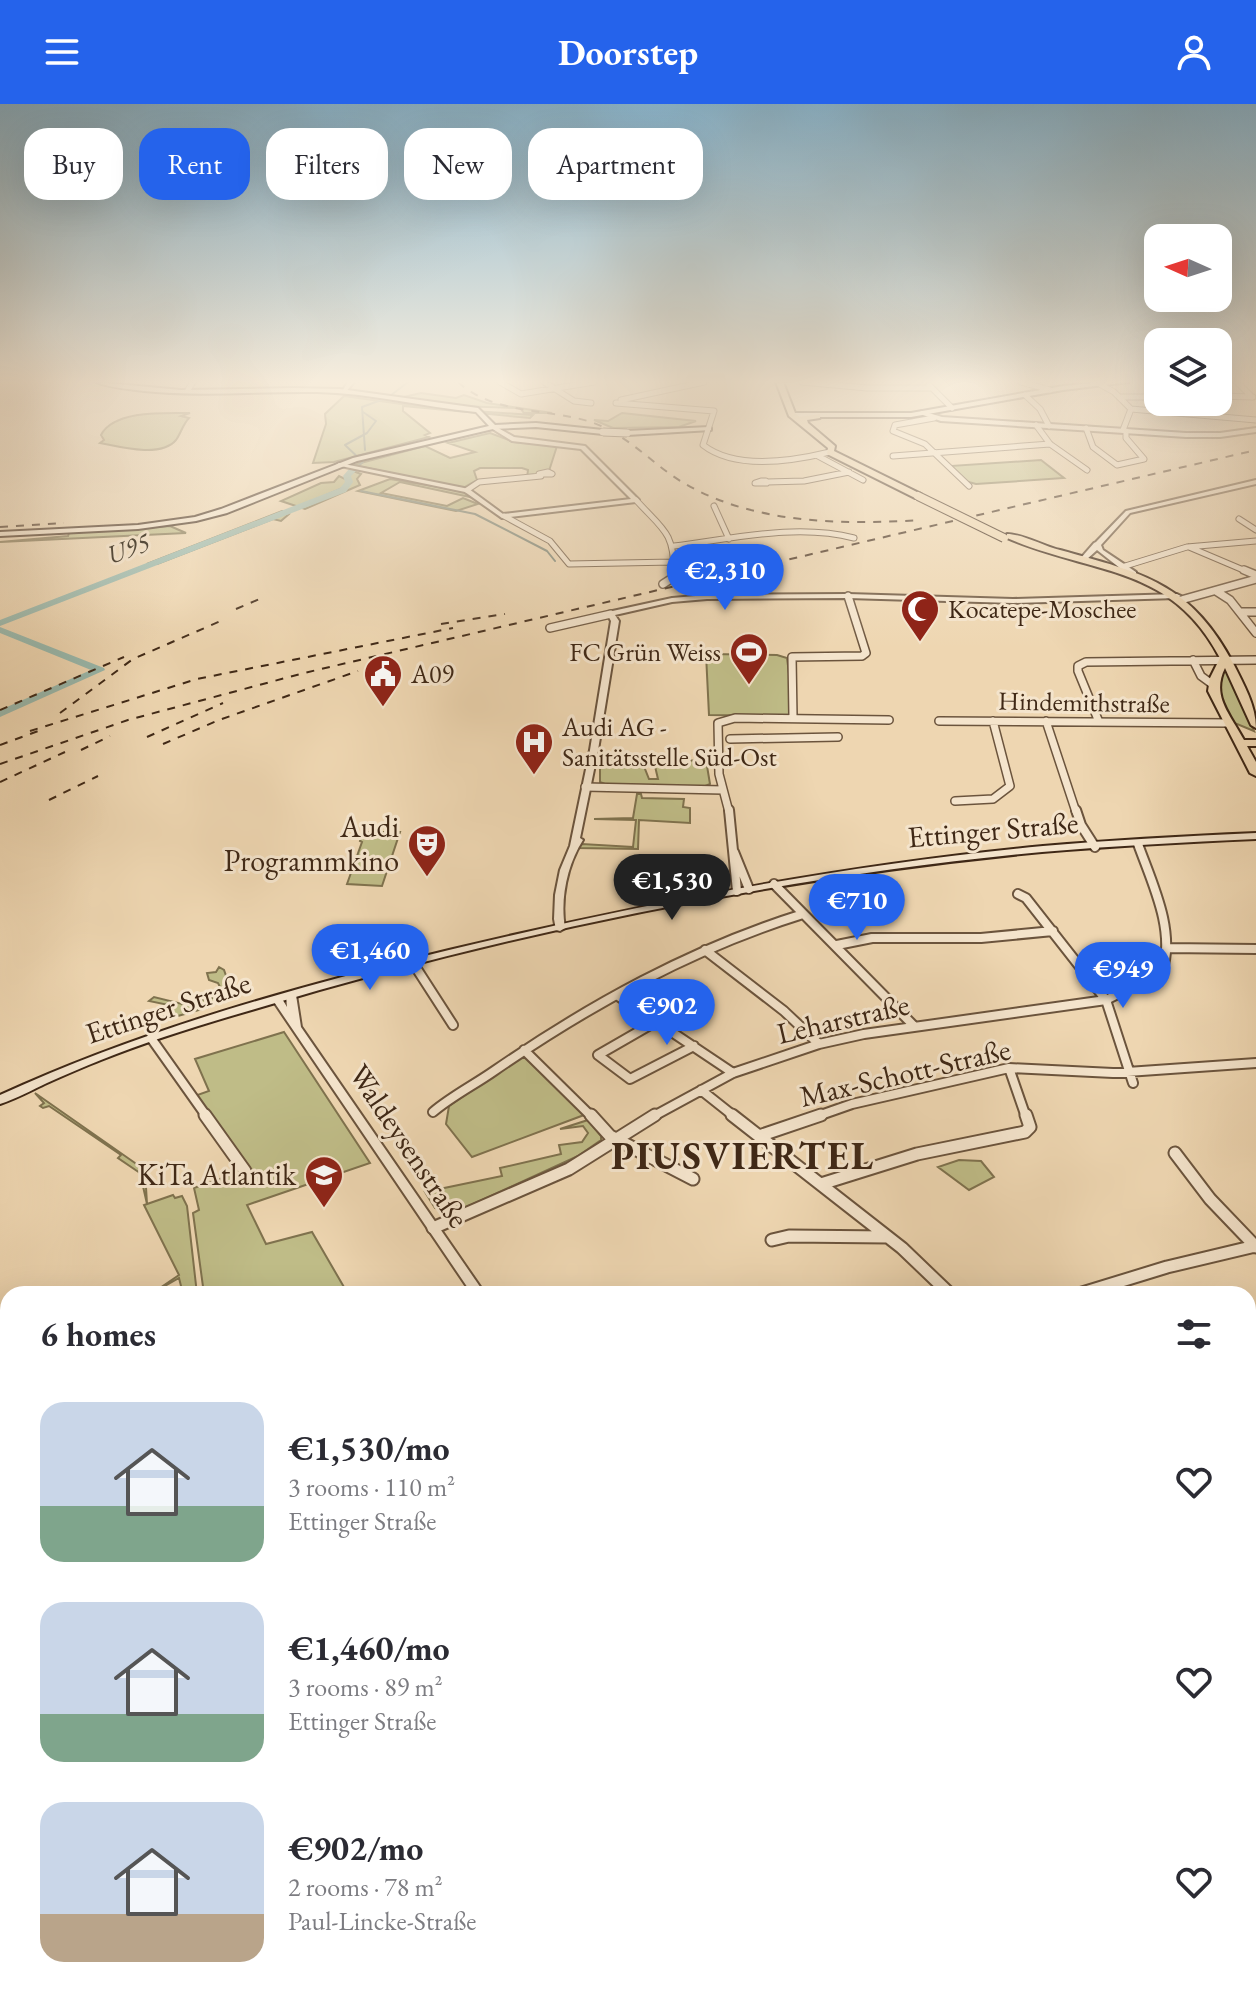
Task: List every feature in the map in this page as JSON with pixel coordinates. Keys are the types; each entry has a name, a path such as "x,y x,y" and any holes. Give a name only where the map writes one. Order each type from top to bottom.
{"main road":[{"path":"0,534 138,527 196,519 236,507 324,470"},
{"path":"869,470 1007,537 1069,557 1089,558 1133,574 1177,598 1218,643 1256,725"},
{"path":"874,470 921,495"},
{"path":"1089,558 1177,598"},
{"path":"1224,660 1212,684 1215,697 1256,773"},
{"path":"1229,723 1256,733"},
{"path":"1240,743 1256,743"},
{"name":"Ettinger Straße","path":"0,1100 151,1038 277,999 560,928 774,884 910,864 1256,836"}],"street":[{"path":"362,470 467,490 551,543 562,551 569,564 673,562"},
{"path":"606,470 670,537 674,546 674,577 663,584"},
{"path":"846,470 863,480"},
{"path":"952,470 969,486"},
{"path":"767,482 804,481 849,472"},
{"path":"467,490 479,482 541,476"},
{"path":"1069,557 1090,558 1096,544 1128,512 1256,482"},
{"path":"504,516 636,500"},
{"path":"714,506 729,539"},
{"path":"1239,519 1256,530"},
{"path":"674,546 827,533 854,538"},
{"path":"1120,564 1187,547 1256,541"},
{"path":"1096,544 1133,574"},
{"path":"1187,547 1256,577"},
{"path":"550,628 692,597 1177,598 1216,591 1256,577"},
{"path":"1142,599 1153,593 1148,585"},
{"path":"1216,591 1240,612 1256,633"},
{"path":"793,717 792,657 862,656 866,653 848,596"},
{"path":"1115,600 1177,598"},
{"path":"1240,612 1256,612"},
{"path":"560,928 558,915 567,861 584,827 615,621 611,614"},
{"path":"1193,660 1201,676 1212,684"},
{"path":"1099,722 1078,666 1094,661 1256,660"},
{"path":"1244,698 1256,698"},
{"path":"743,890 734,883 734,852 727,796 723,790 718,723 728,718 889,720"},
{"name":"Hindemithstraße","path":"939,721 1229,723"},
{"path":"955,801 995,799 1005,794 1010,786 993,721"},
{"path":"1046,721 1081,825 1095,847"},
{"path":"730,739 783,742 838,737"},
{"path":"589,787 723,790"},
{"path":"1138,844 1160,906 1167,948 1256,949"},
{"path":"774,884 913,1025"},
{"path":"1018,894 1026,898 1106,1000 1132,1078"},
{"path":"433,1112 524,1050 618,996 705,950 803,914"},
{"path":"837,945 872,938 984,938 1053,931"},
{"name":"Leharstraße","path":"433,1228 558,1174 733,1073 819,1044 913,1025 1106,1000 1162,972 1167,962 1167,948"},
{"path":"705,950 784,1011 819,1044"},
{"path":"413,963 453,1025"},
{"name":"Waldeysenstraße","path":"291,995 297,1027"},
{"path":"618,996 733,1073"},
{"name":"Waldeysenstraße","path":"277,999 284,1014 297,1027 473,1286"},
{"path":"657,1021 598,1055 630,1079 694,1046"},
{"path":"151,1038 245,1171"},
{"path":"524,1050 617,1140 693,1179"},
{"name":"Max-Schott-Straße","path":"759,1136 852,1104 1009,1068 1132,1078 1256,1063"},
{"path":"821,1184 917,1154 1025,1132 1030,1127 1009,1068"},
{"path":"701,1090 888,1237 941,1286"},
{"path":"1175,1153 1210,1199 1256,1247"},
{"path":"772,1240 789,1236 888,1237"},
{"path":"1105,1286 1167,1267 1256,1247"}],"shaded area":[{"path":"379,470 475,470 477,480 463,488"},
{"path":"528,470 549,470 549,471 527,478"},
{"path":"954,470 1054,470 1064,478 976,484 965,481"},
{"path":"353,471 361,474 357,479 360,485 305,509 281,501 321,483 334,482 339,476 349,481 348,476"},
{"path":"390,479 464,491 470,497 400,482 381,493 447,506 463,498 478,504 456,511 358,491"},
{"path":"282,511 289,514 281,521 273,519 157,564 147,564"},
{"path":"170,526 186,533 0,542 68,536 69,533"},
{"name":"FC Grün Weiss","path":"706,654 777,655 787,658 794,714 709,715"},
{"path":"1223,667 1254,731 1232,722 1216,691"},
{"path":"609,759 643,764 649,779 658,779 654,762 706,760 710,784 703,787 605,784 600,782 600,761"},
{"path":"637,794 641,794 642,798 684,799 683,807 690,808 690,823 639,820 638,849 578,848 582,844 633,847 636,820 594,819 633,818"},
{"path":"363,832 400,832 382,886 347,884"},
{"path":"219,967 224,970 232,993 209,1007 171,1018 164,1015 171,1010 169,1005 149,1001 154,997 182,1004 190,1000 209,1000 222,991 218,983 209,980 207,973 216,972"},
{"path":"284,1032 370,1163 247,1205 266,1244 312,1232 343,1286 203,1286 193,1213 199,1210 194,1188 240,1172 189,1098 209,1091 195,1059"},
{"path":"519,1058 526,1058 584,1115 472,1157 446,1124 449,1106"},
{"path":"35,1093 145,1170 147,1204 140,1173 118,1158 121,1155 49,1106 40,1106 44,1103"},
{"path":"588,1120 601,1140 578,1156 460,1210 435,1208 425,1192 502,1176 500,1168 561,1154 559,1145 582,1142 588,1133 583,1126 560,1129"},
{"path":"959,1160 981,1161 994,1177 969,1190 938,1167"},
{"path":"173,1195 175,1198 182,1196 187,1206 196,1286 181,1286 179,1278 163,1286 179,1275 144,1205"}],"waterway":[{"name":"U95","path":"296,508 345,487 349,482 347,476 353,470"},
{"name":"U95","path":"0,623 343,490 352,471"},
{"path":"361,491 475,514 547,551 555,561"},
{"name":"U95","path":"147,565 285,512"},
{"name":"U95","path":"0,630 100,670 0,714"}],"railway":[{"path":"666,470 709,496 768,514 829,521 921,520"},
{"path":"0,764 128,720 304,673 1169,470"},
{"path":"0,527 64,523"},
{"path":"236,609 262,598"},
{"path":"441,624 505,614"},
{"path":"60,713 133,659 223,620"},
{"path":"30,731 197,679 453,628"},
{"path":"0,710 124,657"},
{"path":"163,744 219,720 358,671"},
{"path":"147,737 223,703"},
{"path":"0,745 41,730"},
{"path":"81,750 110,736"},
{"path":"0,782 65,752"},
{"path":"49,800 98,776"}],"place":[{"name":"Kocatepe-Moschee","path":"920,643"},
{"name":"FC Grün Weiss","path":"749,686"},
{"name":"A09","path":"383,708"},
{"name":"Audi AG - Sanitätsstelle Süd-Ost","path":"534,776"},
{"name":"Audi Programmkino","path":"427,878"},
{"name":"KiTa Atlantik","path":"324,1209"}],"district":[{"name":"PIUSVIERTEL","path":"743,1156"}]}
